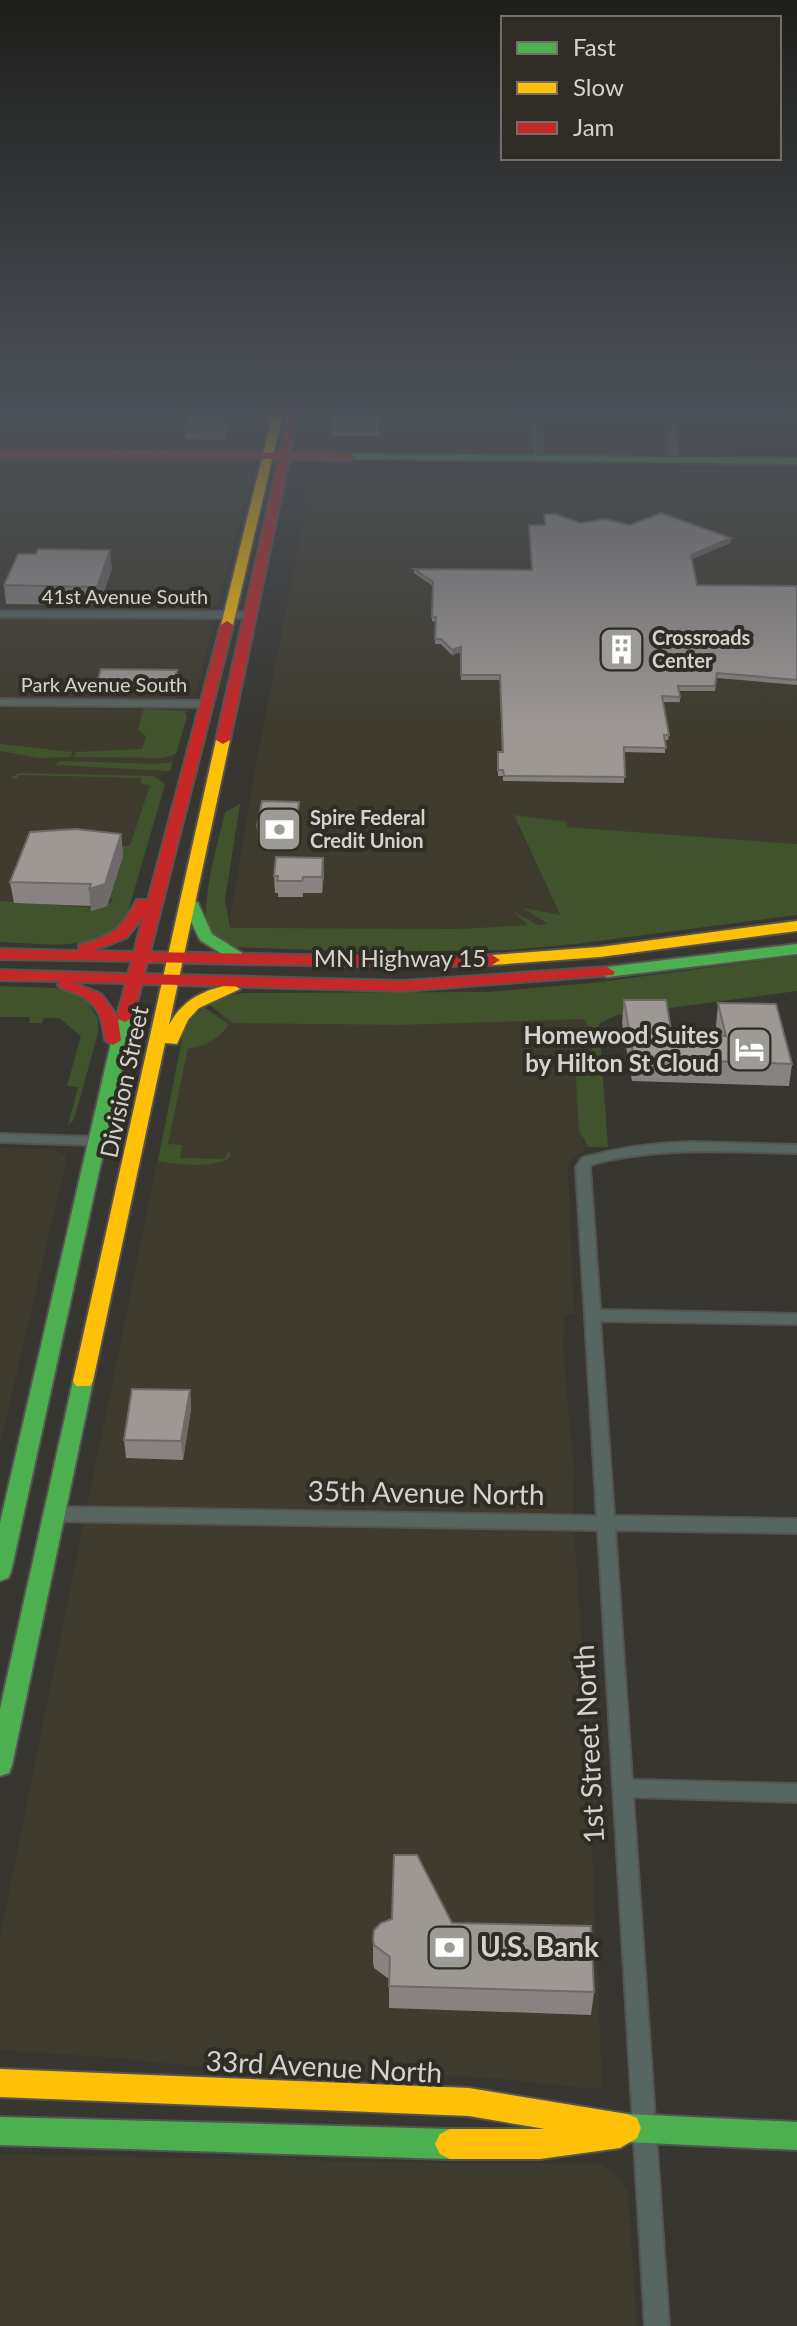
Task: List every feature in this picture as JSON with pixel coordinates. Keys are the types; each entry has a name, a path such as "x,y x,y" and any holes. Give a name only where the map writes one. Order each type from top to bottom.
{"main road":[{"name":"Division Street","path":"0,1572 113,1064 230,615 259,518"},
{"name":"Division Street","path":"0,1765 177,958 250,615 267,518"},
{"path":"0,954 83,948 124,935 137,920 150,870 168,848"},
{"path":"189,901 200,933 206,940 242,959"},
{"name":"MN Highway 15","path":"0,954 403,962 501,960 600,952 797,926"},
{"name":"MN Highway 15","path":"8,976 417,986 559,979 797,949"},
{"path":"8,976 80,988 101,998 112,1017 113,1064"},
{"path":"146,1096 165,1070 175,1024 181,1011 190,1003 226,990 299,983"},
{"name":"33rd Avenue North","path":"0,2083 290,2092 469,2102 644,2131 797,2136"},
{"name":"33rd Avenue North","path":"0,2131 487,2146 540,2144 644,2131"}],"street":[{"name":"41st Avenue South","path":"0,614 250,615"},
{"name":"Park Avenue South","path":"0,702 208,704"},
{"path":"0,1138 95,1141"},
{"name":"1st Street North","path":"657,2326 583,1167 587,1161 601,1156 661,1149 797,1149"},
{"path":"592,1315 797,1319"},
{"name":"35th Avenue North","path":"54,1514 797,1526"},
{"path":"621,1788 797,1793"}],"shaded area":[{"path":"0,518 241,518 218,604 209,608 207,621 213,627 195,694 174,699 0,697"},
{"name":"Crossroads Center","path":"304,518 797,518 797,844 565,827 566,822 518,826 563,923 459,929 229,928 254,774"},
{"path":"0,707 188,711 185,712 187,717 170,771 158,777 165,784 129,908 117,927 102,938 82,943 0,942"},
{"path":"588,1009 592,1065 575,1065 579,1116 584,1143 588,1147 571,1160 568,1168 574,1314 565,1314 563,1346 574,1470 573,1512 587,1725 602,2086 594,2089 490,2078 367,2072 256,2073 0,2050 0,1935 183,1034 194,1014"},
{"path":"0,1148 52,1149 65,1155 66,1162 0,1445"},
{"path":"0,2154 473,2164 598,2163 612,2170 628,2192 637,2326 0,2326"}],"green space":[{"path":"143,710 188,711 185,712 187,717 176,754 163,758 74,757 76,752 142,749 146,736 138,730"},
{"path":"0,744 72,752 70,757 38,758 0,751"},
{"path":"60,761 173,762 170,771 55,765"},
{"path":"19,773 153,776 165,784 127,915 116,928 102,936 69,944 0,942 0,901 99,908 112,902 113,899 109,898 123,856 119,846 130,846 150,785 141,784 141,778 19,775 17,779 10,778"},
{"path":"240,804 225,900 230,928 459,929 528,925 511,910 538,925 548,924 523,908 560,915 514,815 567,822 566,827 797,844 797,915 507,950 366,952 236,947 212,933 206,908 225,812"},
{"path":"797,956 797,991 617,1015 599,1024 608,1147 588,1147 579,1130 575,1064 592,1064 591,1035 584,1019 400,1025 233,1023 208,1004 208,1001 242,993 488,992 592,983"},
{"path":"0,986 58,988 92,999 88,1002 98,1019 98,1033 74,1120 68,1125 78,1087 67,1086 81,1036 59,1018 44,1018 42,1023 29,1023 30,1017 0,1017"},
{"path":"204,1007 229,1025 211,1041 188,1048 168,1144 182,1145 180,1158 224,1159 229,1151 231,1156 217,1163 207,1164 158,1161 183,1034 189,1022"}],"building":[{"name":"Crossroads Center","path":"544,518 565,518 580,523 605,519 630,525 649,518 674,518 731,538 691,555 697,585 797,586 797,680 717,673 715,686 678,686 680,697 662,696 669,735 664,735 666,748 624,747 625,777 504,776 503,770 498,770 498,752 503,752 500,675 461,675 461,647 452,650 441,639 435,639 433,582 414,569 532,570 529,525 545,525"},
{"path":"38,549 110,550 97,587 4,585 18,554 36,554"},
{"path":"101,669 177,670 174,683 97,682"},
{"path":"262,801 299,802 296,827 257,826"},
{"path":"76,829 121,834 105,884 89,889 91,884 10,882 30,832"},
{"path":"276,857 323,858 322,877 277,881 278,876 274,876"},
{"path":"624,1000 666,1000 672,1036 726,1036 718,1003 776,1004 792,1064 634,1058"},
{"path":"132,1389 190,1390 181,1441 124,1440"},
{"name":"U.S. Bank","path":"394,1855 417,1855 452,1923 591,1926 594,1992 389,1986 390,1957 374,1945 373,1940 374,1930 392,1919"}],"traffic: fast":[{"path":"190,903 205,937 236,956"},
{"path":"607,972 797,949"},
{"path":"0,1572 125,1017"},
{"path":"0,1765 83,1381"},
{"path":"627,2128 797,2136"},
{"path":"0,2131 450,2144"}],"traffic: slow":[{"path":"227,625 253,518"},
{"path":"83,1381 223,740"},
{"path":"492,960 600,952 797,926"},
{"path":"171,1040 180,1019 193,1004 232,989"},
{"path":"0,2083 469,2102 627,2128"},
{"path":"450,2144 540,2144 620,2134"}],"traffic: jam":[{"path":"223,740 271,518"},
{"path":"125,1017 227,625"},
{"path":"85,948 105,943 121,934 133,922 142,903"},
{"path":"0,954 403,962 492,960"},
{"path":"0,975 403,986 607,972"},
{"path":"66,985 87,992 102,1003 110,1018 113,1040"}],"place":[{"name":"Crossroads Center","path":"621,650"},
{"name":"Spire Federal Credit Union","path":"279,830"},
{"name":"Homewood Suites by Hilton St Cloud","path":"750,1050"},
{"name":"U.S. Bank","path":"449,1947"}]}
